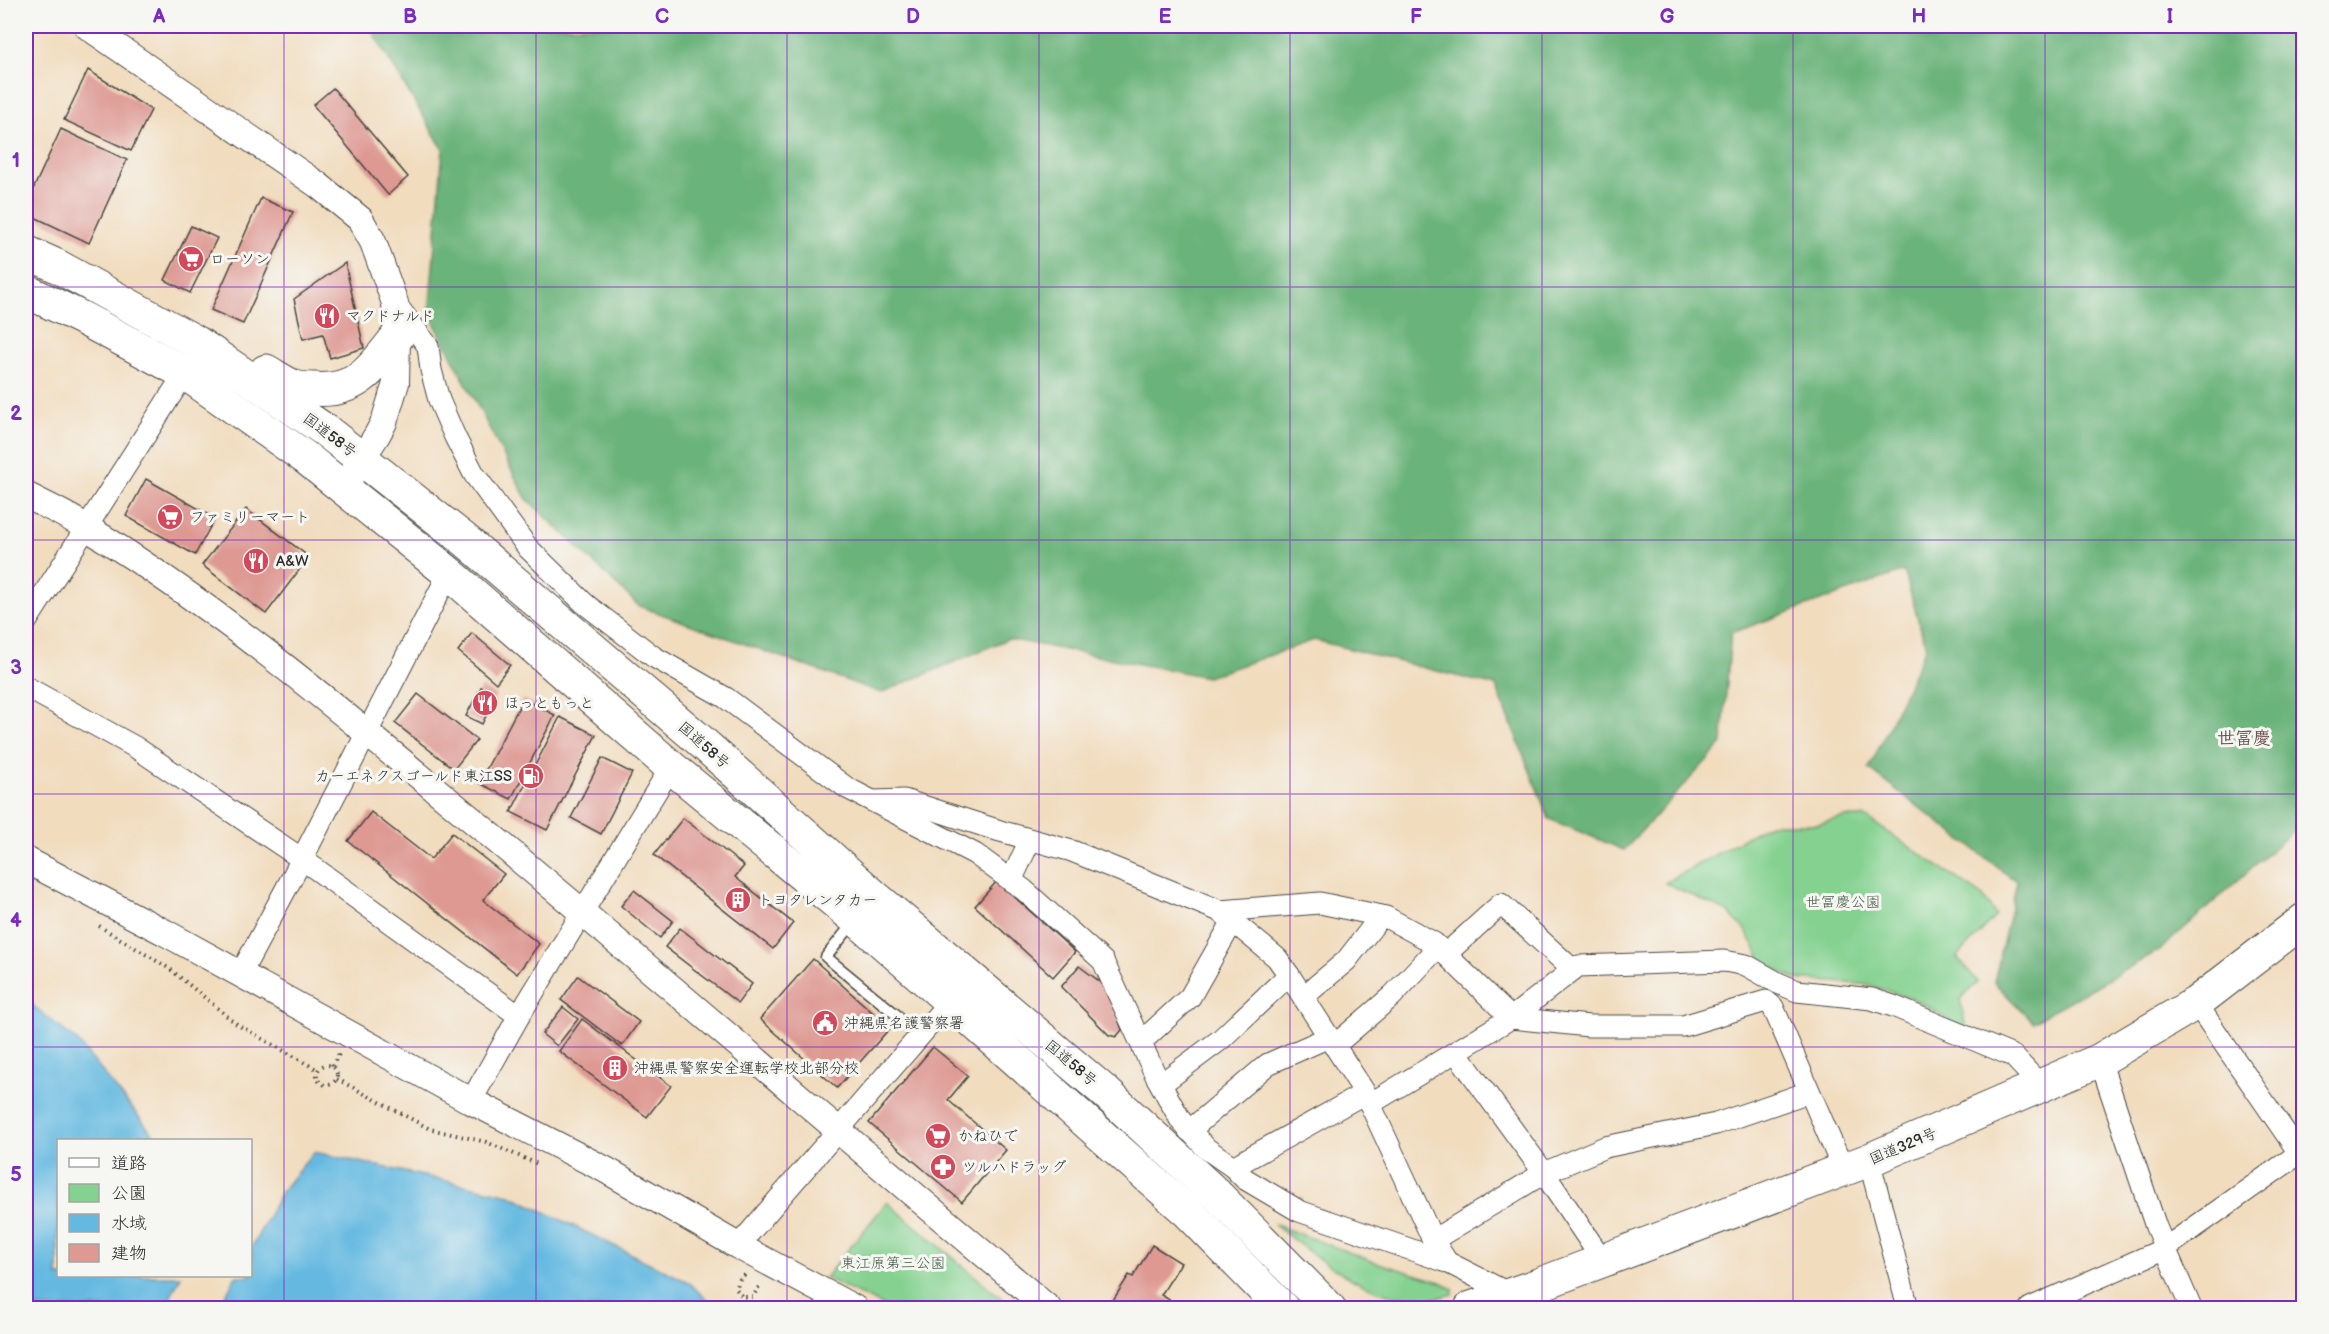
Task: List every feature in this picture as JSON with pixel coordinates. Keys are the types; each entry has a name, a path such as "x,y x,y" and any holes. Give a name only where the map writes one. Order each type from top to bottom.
{"highway":[{"name":"国道58号","path":"26,252 57,266 196,342 278,397 465,540 696,738 865,908 950,1001 1189,1213 1282,1308"},
{"name":"国道58号","path":"26,291 185,373 306,458 448,573 671,767 865,908 1104,1091 1216,1194 1329,1308"},
{"path":"196,342 238,355 295,387 324,390 360,380 374,367 397,337"},
{"name":"国道329号","path":"1471,1308 1516,1302 1603,1261 1856,1165 2100,1060 2196,1003 2304,920"}],"street":[{"path":"87,26 318,185 360,219 373,242 395,303 396,383 384,422 363,460 343,488"},
{"path":"395,303 428,346 431,370 439,400 474,474 528,548 584,603 654,657 726,698 847,788 975,854 1011,881 1103,960 1161,1084 1181,1121 1207,1149 1233,1167 1245,1179 1299,1211 1447,1262 1516,1302"},
{"path":"26,622 185,373"},
{"path":"26,495 88,528 205,607 276,659 583,912 837,1131 1048,1308"},
{"path":"240,975 448,573"},
{"path":"26,687 135,747 302,859 519,1016"},
{"path":"471,1101 519,1016 671,767"},
{"path":"870,801 904,800 1072,851 1227,916 1277,958 1332,1042 1367,1099 1433,1240 1447,1262"},
{"path":"1011,881 1030,840"},
{"path":"26,860 164,932 471,1101 606,1170 739,1257 854,1308"},
{"path":"1227,916 1320,903 1381,916 1442,951 1511,1018 1589,1026 1683,1026 1766,1001 1773,1006 1809,1092 1856,1165 1908,1308"},
{"path":"1190,1131 1268,1064 1332,1042 1392,996 1442,951 1501,904 1573,970"},
{"path":"1141,1042 1190,998 1227,916"},
{"path":"1303,997 1346,961 1381,916"},
{"path":"1233,1167 1455,1052 1511,1018 1578,966 1724,961 1746,965 1797,991 1872,999 1893,1006 2013,1056 2040,1085"},
{"path":"1161,1084 1220,1040 1289,975"},
{"path":"1545,992 1545,1022"},
{"path":"739,1257 837,1131 950,1001"},
{"path":"2030,1308 2068,1301 2164,1249 2302,1155 2196,1003"},
{"path":"1455,1052 1544,1173 1603,1261"},
{"path":"2100,1060 2164,1249 2192,1308"},
{"path":"1433,1240 1544,1173 1605,1147 1716,1124 1809,1092"}],"lane":[{"path":"865,908 826,957 898,1016"}],"path":[{"path":"94,923 170,969 238,1024 318,1070"},
{"path":"326,1065 332,1066 337,1071 337,1079 331,1085 324,1085 317,1078 318,1070 326,1065"},
{"path":"337,1079 430,1129 486,1142 551,1170"},
{"path":"739,1257 747,1272 770,1288"},
{"path":"747,1272 737,1284 736,1289 743,1297 753,1297 762,1282"}],"green space":[{"path":"369,26 2303,26 2303,822 2160,950 2033,1022 1994,982 2017,882 1869,769 1926,647 1904,571 1731,633 1722,744 1624,850 1549,819 1496,686 1314,640 1207,677 1008,639 881,693 639,606 526,498 429,313 443,149"},
{"name":"世冨慶公園","path":"1844,817 1865,817 1983,896 1996,916 1957,957 1978,982 1960,999 1967,1033 1921,1002 1870,985 1795,979 1764,963 1746,931 1728,912 1665,883 1769,824 1818,824"},
{"name":"東江原第三公園","path":"887,1202 1013,1308 888,1308 825,1278"},
{"path":"1273,1224 1372,1261 1441,1282 1453,1289 1453,1294 1428,1299 1403,1297 1379,1291 1356,1282 1334,1269"}],"water":[{"path":"26,1000 77,1041 157,1139 57,1139 57,1277 180,1277 165,1308 26,1308"},
{"path":"314,1152 510,1195 688,1282 716,1308 219,1308 235,1277 252,1277 252,1247 281,1192"}],"building":[{"path":"88,70 151,110 131,151 64,120"},
{"path":"333,88 408,177 388,195 313,105"},
{"path":"61,129 127,160 89,243 26,213 26,205"},
{"path":"261,198 293,212 243,324 211,310"},
{"name":"ローソン","path":"191,226 217,238 190,293 165,280"},
{"name":"マクドナルド","path":"345,263 364,348 330,358 323,334 303,339 294,299"},
{"name":"ファミリーマート","path":"146,479 215,518 195,555 126,516"},
{"name":"A&W","path":"246,509 309,557 266,614 202,565"},
{"path":"472,633 510,665 496,683 458,651"},
{"path":"481,687 496,695 482,724 466,716"},
{"path":"418,694 477,740 454,769 395,723"},
{"path":"523,699 555,715 511,799 479,783"},
{"path":"560,717 596,735 547,830 511,812"},
{"path":"602,758 632,773 601,834 571,818"},
{"path":"371,812 431,859 452,833 504,874 483,900 539,944 517,974 348,841"},
{"name":"トヨタレンタカー","path":"683,818 744,866 735,877 793,923 773,949 654,855"},
{"path":"997,881 1075,952 1053,977 975,906"},
{"path":"634,890 673,921 660,938 621,906"},
{"path":"680,928 752,984 738,1003 665,947"},
{"name":"沖縄県名護警察署","path":"813,959 890,1028 837,1088 760,1019"},
{"path":"1079,966 1107,987 1122,1030 1116,1037 1109,1035 1061,987"},
{"path":"578,976 639,1022 622,1046 561,1000"},
{"path":"563,1007 578,1019 557,1046 542,1034"},
{"name":"沖縄県警察安全運転学校北部分校","path":"582,1019 671,1086 647,1117 559,1051"},
{"name":"かねひで","path":"933,1047 968,1076 948,1100 1006,1150 962,1202 869,1123"},
{"path":"1152,1245 1181,1263 1161,1295 1183,1308 1108,1308 1129,1275 1133,1277"}],"place":[{"name":"ローソン","path":"191,259"},
{"name":"マクドナルド","path":"327,316"},
{"name":"ファミリーマート","path":"170,517"},
{"name":"A&W","path":"256,561"},
{"name":"ほっともっと","path":"485,703"},
{"name":"カーエネクスゴールド東江SS","path":"531,776"},
{"name":"トヨタレンタカー","path":"738,900"},
{"name":"沖縄県名護警察署","path":"825,1023"},
{"name":"沖縄県警察安全運転学校北部分校","path":"615,1068"},
{"name":"かねひで","path":"938,1136"},
{"name":"ツルハドラッグ","path":"943,1167"}],"district":[{"name":"世冨慶","path":"2244,738"}]}
